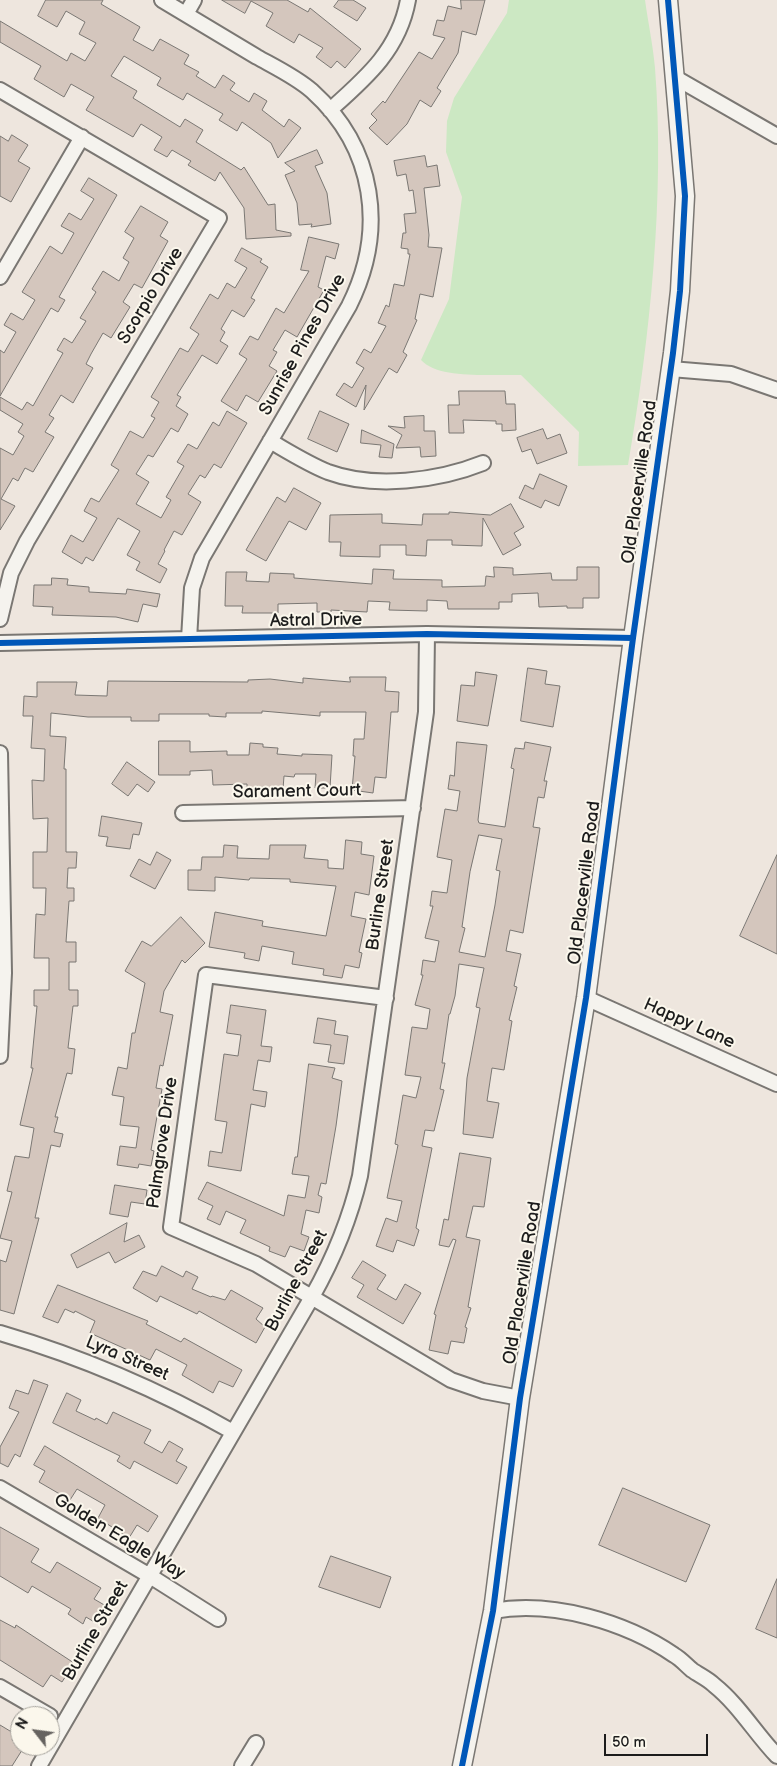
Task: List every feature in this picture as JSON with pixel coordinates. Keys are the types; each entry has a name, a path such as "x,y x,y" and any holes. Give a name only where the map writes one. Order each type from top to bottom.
{"street":[{"name":"Sunrise Pines Drive","path":"162,0 299,82 330,110 351,141 365,175 372,220 369,250 362,279 349,306 202,558 192,588 189,639"},
{"path":"186,14 194,0"},
{"path":"330,110 364,80 385,56 400,29 408,0"},
{"name":"Old Placerville Road","path":"462,1766 493,1611 520,1398 586,998 633,638 671,369 680,291 685,196 668,0"},
{"path":"676,78 777,136"},
{"name":"Scorpio Drive","path":"0,90 219,218 27,541 11,573 0,619"},
{"path":"0,278 82,138"},
{"path":"671,369 731,374 777,390"},
{"path":"270,441 316,467 358,479 430,478 460,472 483,463"},
{"name":"Astral Drive","path":"0,643 427,634 633,638"},
{"name":"Burline Street","path":"39,1766 312,1297 334,1256 356,1194 386,998 428,695 427,634"},
{"path":"0,753 2,973 0,1056"},
{"name":"Sarament Court","path":"183,813 412,808"},
{"name":"Palmgrove Drive","path":"386,998 206,975 171,1227 256,1264 451,1380 482,1391 520,1398"},
{"name":"Happy Lane","path":"586,998 777,1084"},
{"name":"Lyra Street","path":"0,1332 104,1368 158,1392 233,1432"},
{"name":"Golden Eagle Way","path":"0,1488 150,1576 218,1619"},
{"path":"493,1611 515,1607 567,1611 616,1626 645,1638 676,1656 713,1684 739,1710 777,1756"},
{"path":"0,1686 33,1706"},
{"path":"242,1766 256,1743"}],"green space":[{"path":"509,0 645,0 655,68 658,117 657,216 649,317 628,465 578,466 579,432 521,375 468,375 453,373 440,371 421,360 449,299 462,197 446,152 447,121 454,98 507,13"}],"building":[{"path":"46,0 103,0 101,4 140,27 133,40 153,51 160,39 189,55 184,64 199,72 196,76 215,88 223,75 235,83 230,90 249,102 254,93 267,101 262,110 284,127 289,119 301,128 278,158 271,143 242,122 237,131 219,120 223,114 187,93 183,100 157,85 161,78 124,56 111,76 137,91 133,98 180,127 185,119 203,130 196,142 241,170 244,167 268,205 275,204 276,230 291,233 291,236 246,239 244,208 220,172 215,181 188,165 191,161 172,150 167,157 154,150 162,137 141,124 133,137 86,110 94,97 71,84 64,97 34,79 41,66 0,42 0,21 67,61 71,53 85,61 96,43 79,34 85,22 66,11 57,27 38,16"},
{"path":"222,0 287,0 308,12 310,8 361,49 345,68 337,61 331,68 316,57 323,48 299,34 294,43 266,26 273,13 251,1 245,13"},
{"path":"339,0 353,0 366,8 357,21 334,7"},
{"path":"461,0 485,0 476,35 462,31 458,53 437,88 441,91 431,107 420,100 407,124 387,145 369,128 377,120 371,114 383,101 385,103 419,52 432,59 445,38 433,35 437,20 444,21 448,6 461,9"},
{"path":"12,135 28,145 18,161 30,168 11,202 0,196 0,136 8,141"},
{"path":"317,150 323,163 315,166 327,193 331,224 311,227 312,224 299,225 297,203 285,175 295,171 285,163"},
{"path":"425,156 427,167 437,165 440,186 424,188 429,235 428,247 442,248 433,297 420,294 415,319 417,320 403,352 407,355 397,373 389,368 364,410 366,385 356,407 336,395 344,383 352,388 364,368 356,363 364,349 371,353 386,326 378,323 386,305 389,307 394,284 404,286 410,254 408,254 408,249 401,248 403,233 406,233 404,214 416,213 413,190 409,191 406,174 397,176 394,161"},
{"path":"89,178 117,195 59,297 65,300 58,312 51,308 0,396 0,350 4,353 16,332 4,325 11,313 23,320 35,300 22,292 50,246 62,254 74,233 61,226 69,213 81,220 94,199 81,191"},
{"path":"141,206 168,222 160,236 168,241 142,288 134,284 123,302 130,307 111,338 103,333 86,364 93,368 73,403 61,395 49,415 54,418 45,432 54,437 33,472 25,468 18,481 13,478 1,499 15,506 0,530 0,448 13,455 24,436 18,432 23,424 0,410 0,397 22,410 27,402 33,406 63,353 57,350 64,338 72,343 86,321 80,318 96,292 92,289 103,271 119,281 129,262 123,258 134,238 125,232"},
{"path":"309,237 339,244 335,259 326,256 318,287 324,290 297,337 285,330 273,350 277,352 269,366 277,371 258,402 246,395 237,411 221,401 247,359 239,354 250,336 258,340 276,308 284,313 309,271 301,270"},
{"path":"242,248 262,259 260,262 268,267 251,298 255,300 244,317 232,310 221,329 225,332 220,341 228,346 217,364 202,355 177,395 181,397 176,406 188,414 178,432 171,428 153,457 148,455 136,474 149,482 136,504 161,518 171,500 166,497 184,466 177,462 188,444 197,449 213,422 219,426 227,411 247,423 221,468 214,464 205,478 200,475 188,494 201,502 182,535 174,531 164,550 158,564 167,569 160,583 136,570 140,562 127,555 140,531 118,518 93,561 86,557 82,564 62,552 71,535 83,542 97,518 84,511 91,498 99,502 119,470 111,465 130,431 143,438 155,418 151,416 159,402 151,397 180,348 188,352 199,334 190,328 210,294 218,299 227,283 235,288 247,268 235,261"},
{"path":"459,391 505,391 506,404 515,404 516,430 502,431 502,424 496,424 496,421 463,420 464,433 449,433 448,405 459,405"},
{"path":"320,411 349,424 337,452 308,439"},
{"path":"424,416 424,431 435,431 436,456 421,457 420,447 396,448 402,435 388,426 405,428 404,417"},
{"path":"543,429 547,439 560,434 567,453 537,464 531,449 522,452 517,438"},
{"path":"362,430 394,444 392,458 379,457 381,445 361,443"},
{"path":"540,474 567,486 559,506 545,500 541,508 519,498 525,485 533,489"},
{"path":"294,488 321,503 306,530 289,521 266,561 246,550 277,497 285,502"},
{"path":"511,504 524,527 514,533 521,545 503,555 483,518 482,546 452,545 452,540 427,540 426,556 406,555 406,545 380,545 380,557 340,556 341,542 329,542 330,515 382,514 382,523 422,525 423,514 449,514 449,512 490,515"},
{"path":"494,567 513,568 513,575 551,573 552,580 577,580 577,567 599,567 599,598 583,598 583,608 567,608 567,606 539,607 538,593 512,594 512,602 499,602 499,609 448,609 447,601 427,600 427,611 389,610 390,602 368,601 367,612 331,610 331,612 317,612 317,603 278,604 278,613 242,613 243,606 225,606 226,572 247,572 246,581 269,582 270,573 294,574 294,578 372,584 373,569 394,570 393,579 442,580 442,587 485,586 486,576 494,577"},
{"path":"52,578 68,579 67,585 89,587 89,592 126,594 127,589 160,594 157,607 143,604 138,622 116,617 52,615 53,607 33,606 34,585 51,585"},
{"path":"528,668 547,671 545,684 560,686 553,727 521,721"},
{"path":"476,672 497,675 488,726 457,721 461,685 474,686"},
{"path":"350,677 386,677 385,691 399,692 398,712 391,712 386,778 375,777 373,793 352,790 355,756 353,756 354,739 364,739 366,712 320,712 320,716 262,711 262,713 226,713 226,717 209,716 209,714 159,714 159,721 131,721 131,717 88,717 51,713 50,736 66,737 64,769 66,769 66,852 77,852 76,868 68,868 67,888 74,888 74,901 69,901 66,942 76,942 76,962 69,962 69,990 78,990 78,1006 73,1006 68,1048 75,1049 72,1074 67,1073 55,1117 58,1117 54,1132 63,1134 60,1147 51,1145 35,1218 39,1218 14,1314 0,1310 0,1260 6,1262 12,1241 0,1238 12,1192 7,1191 15,1156 29,1158 34,1128 20,1125 33,1068 31,1068 37,1006 34,1006 34,990 49,990 49,958 34,958 36,914 45,915 46,888 33,888 33,852 47,852 48,818 33,819 32,780 44,781 45,749 31,748 33,716 23,716 24,696 37,697 37,682 77,682 75,695 107,696 108,681 248,682 248,680 270,679 303,683 303,678 350,682"},
{"path":"159,741 190,741 190,752 227,751 227,755 249,755 250,743 263,744 263,747 278,748 277,754 302,756 302,754 332,755 330,788 315,788 316,774 295,774 294,777 284,776 283,789 247,788 247,784 213,785 212,770 190,771 190,775 159,775"},
{"path":"457,742 487,745 478,820 479,823 505,827 514,769 511,768 515,748 524,749 525,742 551,747 544,781 547,781 544,798 538,797 533,827 540,828 523,933 510,930 506,951 521,954 514,986 517,987 509,1020 512,1021 504,1070 492,1068 487,1101 499,1103 493,1138 463,1134 467,1078 480,1008 476,1007 484,968 459,964 442,1063 445,1063 440,1089 444,1090 434,1131 425,1130 422,1146 432,1148 416,1228 419,1230 414,1246 397,1240 393,1252 376,1246 386,1218 397,1222 402,1201 387,1198 398,1145 395,1144 403,1095 416,1098 421,1077 405,1075 412,1027 427,1029 430,1009 415,1005 423,975 421,975 423,960 435,962 439,941 425,938 433,906 430,906 432,891 447,893 452,860 437,857 445,809 457,811 460,791 448,789 450,775 454,776","holes":["479,835 502,839 496,870 500,871 485,957 459,952 465,928 462,927 470,872"]},
{"path":"127,762 155,782 148,792 137,784 128,796 112,784"},
{"path":"102,816 142,823 139,835 133,834 130,849 106,846 108,837 99,836"},
{"path":"346,840 362,842 361,854 374,856 369,895 355,892 351,916 366,919 359,952 362,953 359,968 345,965 342,978 323,975 324,969 292,964 294,952 262,946 259,961 244,958 245,953 209,947 215,912 263,921 262,926 326,936 336,886 290,882 290,879 250,878 249,880 215,877 215,891 188,890 188,870 201,870 202,857 223,857 224,845 238,846 237,858 269,859 270,845 306,845 304,858 328,860 328,868 343,869"},
{"path":"157,852 171,860 155,889 130,876 139,859 150,865"},
{"path":"777,855 777,954 740,936"},
{"path":"181,917 205,943 185,963 182,960 164,991 160,1012 173,1015 163,1066 160,1065 156,1088 162,1089 151,1150 154,1151 151,1166 139,1164 138,1168 117,1165 120,1146 136,1148 139,1127 120,1125 124,1097 112,1095 118,1067 127,1069 132,1033 135,1033 145,983 125,971 142,941 151,946"},
{"path":"231,1005 266,1010 261,1046 272,1047 270,1062 258,1060 253,1090 267,1092 265,1107 251,1104 241,1171 208,1166 210,1151 222,1153 227,1122 215,1120 224,1054 238,1056 241,1035 227,1033"},
{"path":"318,1018 336,1021 334,1034 348,1036 344,1064 328,1062 331,1045 314,1043"},
{"path":"309,1064 335,1068 332,1078 342,1081 326,1184 321,1183 318,1195 322,1197 319,1213 306,1210 301,1234 309,1237 304,1251 290,1246 285,1257 269,1251 270,1247 240,1233 246,1220 226,1211 220,1225 207,1219 213,1206 198,1199 207,1182 284,1216 288,1195 305,1198 309,1176 292,1174 295,1157 297,1157"},
{"path":"460,1153 491,1158 484,1207 473,1206 466,1237 480,1240 468,1307 471,1308 465,1327 467,1328 464,1343 451,1341 448,1354 429,1350 436,1315 434,1314 456,1240 453,1239 449,1247 439,1245 444,1219 448,1220"},
{"path":"115,1185 147,1190 145,1204 131,1202 128,1217 110,1214"},
{"path":"127,1223 124,1242 139,1235 145,1247 115,1263 109,1252 77,1268 71,1255"},
{"path":"363,1261 386,1275 377,1289 396,1300 405,1284 421,1293 403,1324 357,1297 364,1285 352,1278"},
{"path":"162,1266 183,1277 186,1271 198,1277 192,1289 211,1297 225,1300 231,1290 263,1308 256,1319 265,1327 256,1343 199,1311 197,1314 160,1296 157,1302 133,1288 143,1271 156,1276"},
{"path":"58,1285 148,1321 146,1324 181,1342 184,1338 242,1370 233,1387 219,1381 213,1393 182,1375 187,1365 156,1349 150,1360 90,1333 95,1321 75,1311 74,1313 65,1309 58,1323 43,1317"},
{"path":"34,1380 48,1385 20,1457 15,1454 8,1467 0,1463 0,1447 19,1412 9,1408 16,1390 28,1394"},
{"path":"67,1393 81,1400 76,1411 95,1420 96,1418 107,1424 113,1412 151,1430 144,1443 162,1453 169,1441 183,1449 176,1461 187,1467 177,1484 134,1461 130,1469 117,1461 120,1456 53,1423"},
{"path":"45,1446 158,1516 148,1532 137,1525 129,1538 98,1518 105,1505 77,1489 70,1500 39,1482 45,1471 34,1465"},
{"path":"623,1488 710,1525 686,1582 599,1545"},
{"path":"0,1527 39,1549 31,1562 50,1573 57,1562 101,1588 94,1599 106,1606 96,1623 86,1617 83,1624 68,1614 71,1609 32,1586 28,1593 0,1576"},
{"path":"331,1556 391,1577 380,1608 319,1587"},
{"path":"777,1579 777,1638 756,1629"},
{"path":"0,1620 15,1628 16,1625 74,1663 62,1682 51,1675 43,1687 0,1660"},
{"path":"0,1725 10,1731 10,1756 18,1756 12,1766 0,1766"}],"cycle path":[{"path":"462,1766 493,1611 520,1398 586,998 633,638 673,353 680,291 685,196 668,0"},
{"path":"0,643 427,634 633,638"}]}
